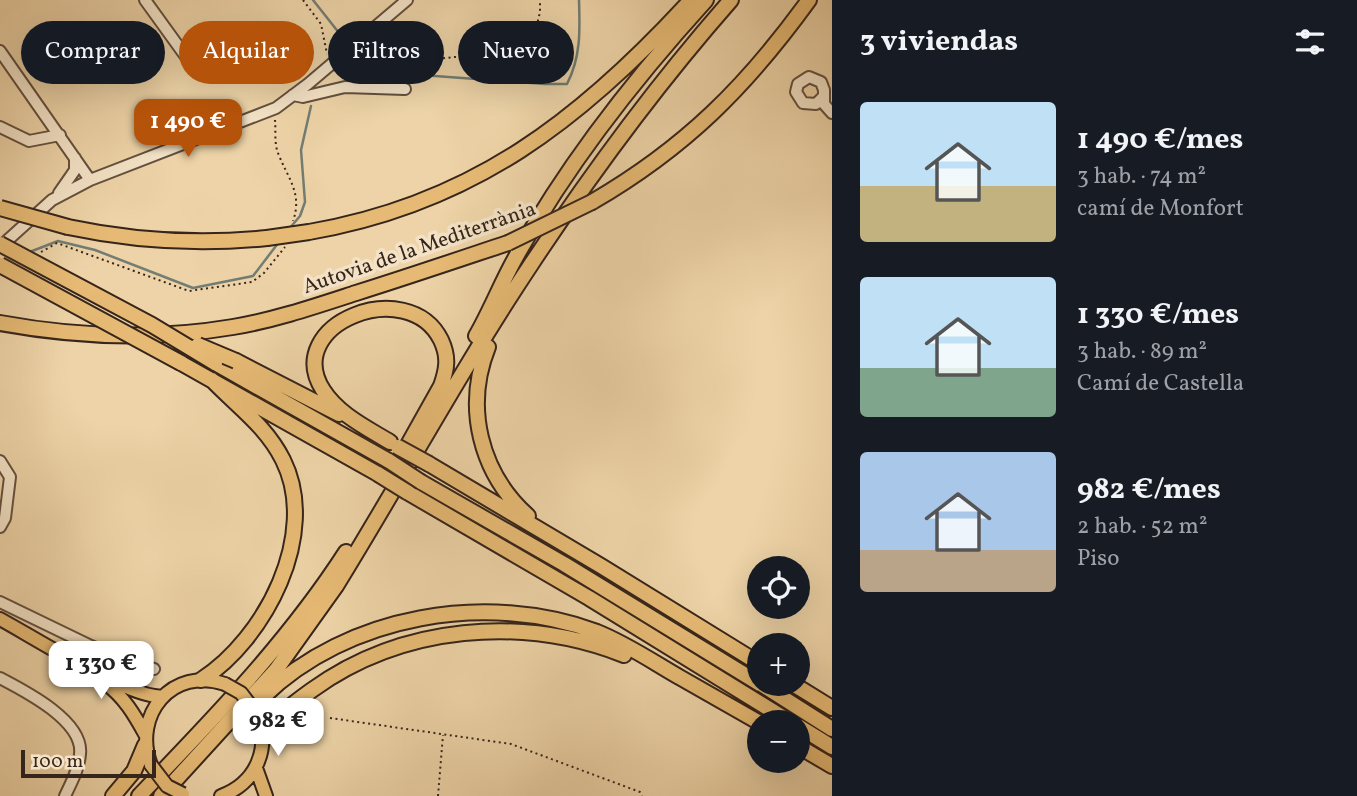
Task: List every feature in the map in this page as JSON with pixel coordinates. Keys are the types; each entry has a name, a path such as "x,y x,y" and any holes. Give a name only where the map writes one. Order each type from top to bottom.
{"highway":[{"name":"Autovia de la Mediterrània","path":"0,208 68,227 140,239 186,242 231,242 342,226 429,197 486,172 516,154 560,124 608,85 691,0"},
{"path":"395,453 431,415 491,309 517,254 545,209 624,98 706,0"},
{"path":"164,796 276,670 302,635 336,586 509,298 619,137 731,0"},
{"name":"Autovia de la Mediterrània","path":"0,323 47,331 97,335 234,327 311,308 508,243 592,202 656,162 722,105 768,55 809,0"},
{"path":"0,245 152,325 215,363 395,453 429,464 747,656"},
{"path":"0,265 378,474 589,598 771,710"},
{"path":"509,298 482,362 478,379 477,422 484,451 495,476 520,509 547,534"},
{"path":"139,796 292,628 328,580 356,536 395,453 441,386 447,371 447,361 445,349 431,324 407,311 377,309 347,318 331,329 317,352 316,375 332,402 395,453 421,482 747,676"},
{"path":"152,325 236,361 395,453"},
{"path":"201,680 226,659 263,612 288,562 296,522 291,480 275,446 262,426 212,380"},
{"path":"164,796 264,696 302,666 363,634 418,619 456,614 497,613 597,632 747,716"},
{"path":"263,738 268,728 300,699 349,667 397,647 469,632 528,631 571,638 610,649 677,676"},
{"path":"810,694 832,708"},
{"path":"779,696 832,729"},
{"path":"810,733 832,747"},
{"path":"113,796 134,771 145,740"},
{"path":"810,753 832,766"}],"main road":[{"path":"0,619 143,694 155,698 164,696"},
{"path":"68,657 116,691 130,707 145,740 151,765 167,786 186,795"},
{"path":"145,740 151,713 164,696 177,686 201,680 225,684 241,693 257,714 263,738 261,754 256,768 237,788 221,796"},
{"path":"256,768 266,796"}],"street":[{"path":"145,0 179,47"},
{"path":"382,21 407,0"},
{"path":"0,51 90,180"},
{"path":"52,200 90,180 276,108 328,67"},
{"path":"821,82 832,75"},
{"path":"819,101 803,103 797,97 796,88 805,78 821,82 824,90 819,101 820,109 832,114"},
{"path":"293,95 303,97 345,87 405,89"},
{"path":"0,127 29,141 60,135"},
{"path":"0,245 65,187 75,170 75,157"},
{"path":"0,461 10,477 5,518 0,527"},
{"path":"0,602 90,646 154,669"},
{"path":"0,678 45,703 79,741 80,754 65,796"}],"path":[{"path":"303,0 321,24 328,52 322,72"},
{"path":"444,58 510,51 535,33 541,12 540,0"},
{"path":"330,718 511,744 639,792 642,796"},
{"path":"439,796 443,735"}],"waterway":[{"path":"313,0 330,21"},
{"path":"444,77 567,84 577,53 579,0"},
{"path":"289,229 300,216 305,202 301,150 311,106"},
{"path":"27,253 58,241 95,250 193,288 253,276 279,242"}]}
